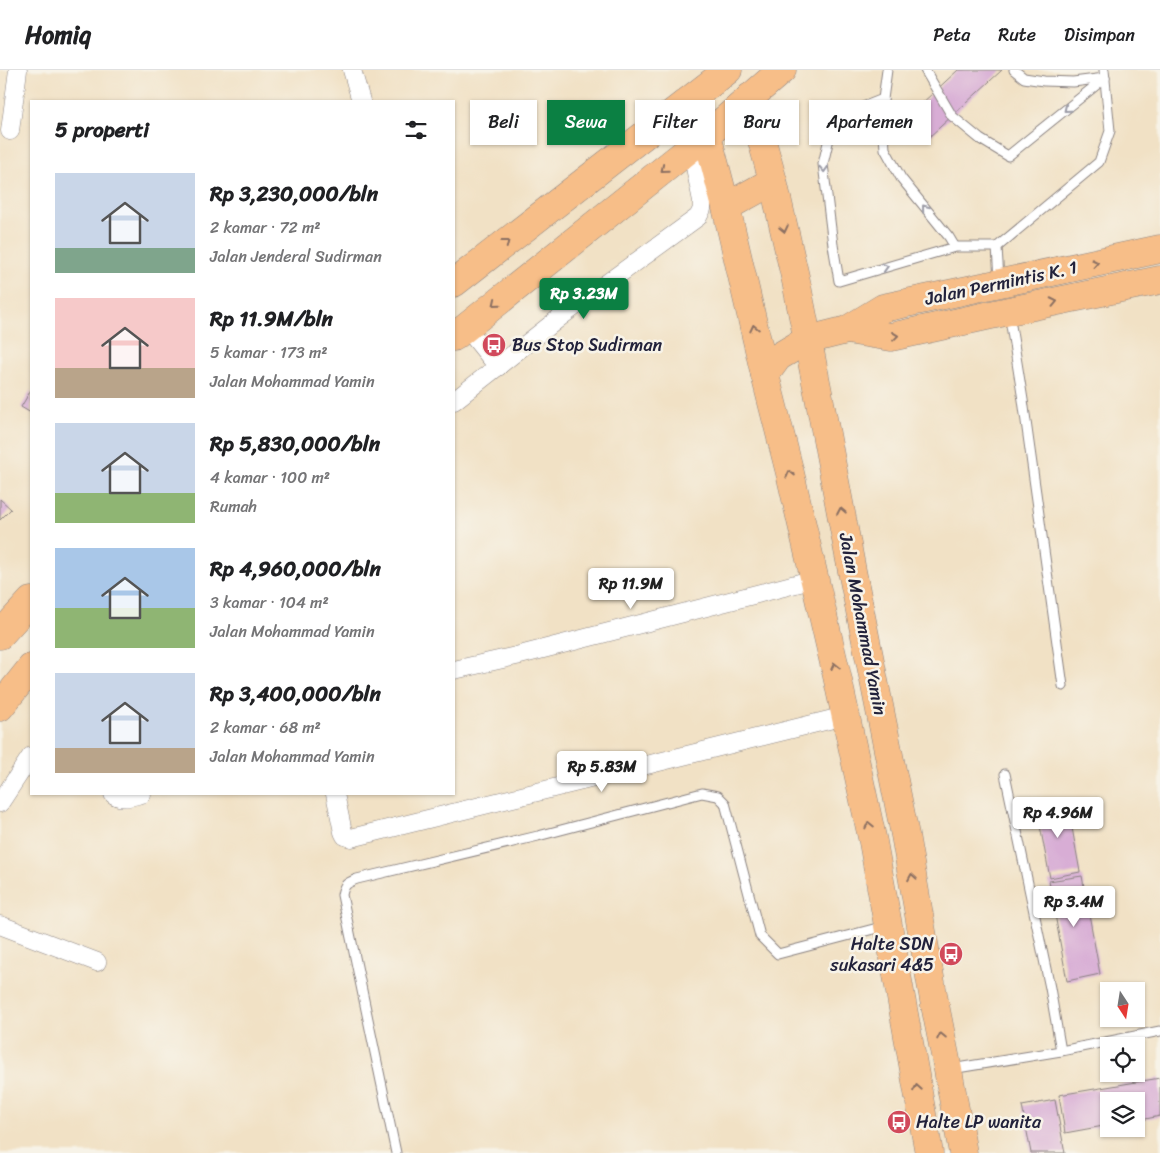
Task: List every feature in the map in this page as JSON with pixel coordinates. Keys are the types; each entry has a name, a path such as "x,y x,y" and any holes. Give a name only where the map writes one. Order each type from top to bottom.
{"main road":[{"path":"455,282 728,70"},
{"path":"715,128 782,70"},
{"name":"Jalan Mohammad Yamin","path":"750,98 773,181 796,281 905,835 963,1153"},
{"path":"460,332 694,145"},
{"name":"Jalan Mohammad Yamin","path":"701,145 726,207 815,580 873,842 929,1153"},
{"path":"726,207 773,181"},
{"name":"Jalan Permintis K. 1","path":"765,376 778,357 807,340 847,330 883,308 1160,249"},
{"name":"Jalan Permintis K. 1","path":"847,330 891,337 1160,280"},
{"path":"0,635 30,602"},
{"path":"0,707 30,669"}],"street":[{"path":"10,131 18,70"},
{"path":"352,70 361,100"},
{"path":"455,400 563,315 698,217 702,209 699,145"},
{"path":"460,332 498,367"},
{"path":"455,670 815,580"},
{"path":"335,795 343,832 345,836 351,838 845,716"},
{"path":"0,803 30,758"},
{"path":"114,795 122,798 137,795"},
{"path":"0,925 97,962"}],"lane":[{"path":"887,70 883,99 885,149 901,178 955,246"},
{"path":"925,70 952,116 980,140 1008,156 1105,74"},
{"path":"1014,70 1024,78 1044,81 1073,82 1105,74"},
{"path":"883,99 846,114 830,134 823,164 839,281 955,246 997,247 1099,162 1110,131 1105,74"},
{"path":"997,247 999,283"},
{"path":"1009,311 1063,686"},
{"path":"1005,774 1050,988 1061,1052"},
{"path":"396,1153 342,895 343,887 356,879 538,836 702,793 718,796 725,803 760,936 778,954 888,925"},
{"path":"948,1070 1061,1052 1160,1031"}],"building":[{"path":"958,70 1002,70 931,135 931,100 925,100"},
{"path":"30,392 30,412 21,407"},
{"path":"0,499 11,509 0,520"},
{"path":"1067,800 1080,872 1050,878 1036,805"},
{"path":"1082,876 1100,974 1067,981 1049,881"},
{"path":"1160,1078 1160,1116 1145,1119 1145,1092 1100,1092 1100,1127 1065,1133 1059,1095"},
{"path":"1055,1100 1065,1153 1031,1153 1022,1106"}],"place":[{"name":"Bus Stop Sudirman","path":"494,345"},
{"name":"Halte SDN sukasari 4&5","path":"951,954"},
{"name":"Halte LP wanita","path":"899,1122"}]}
